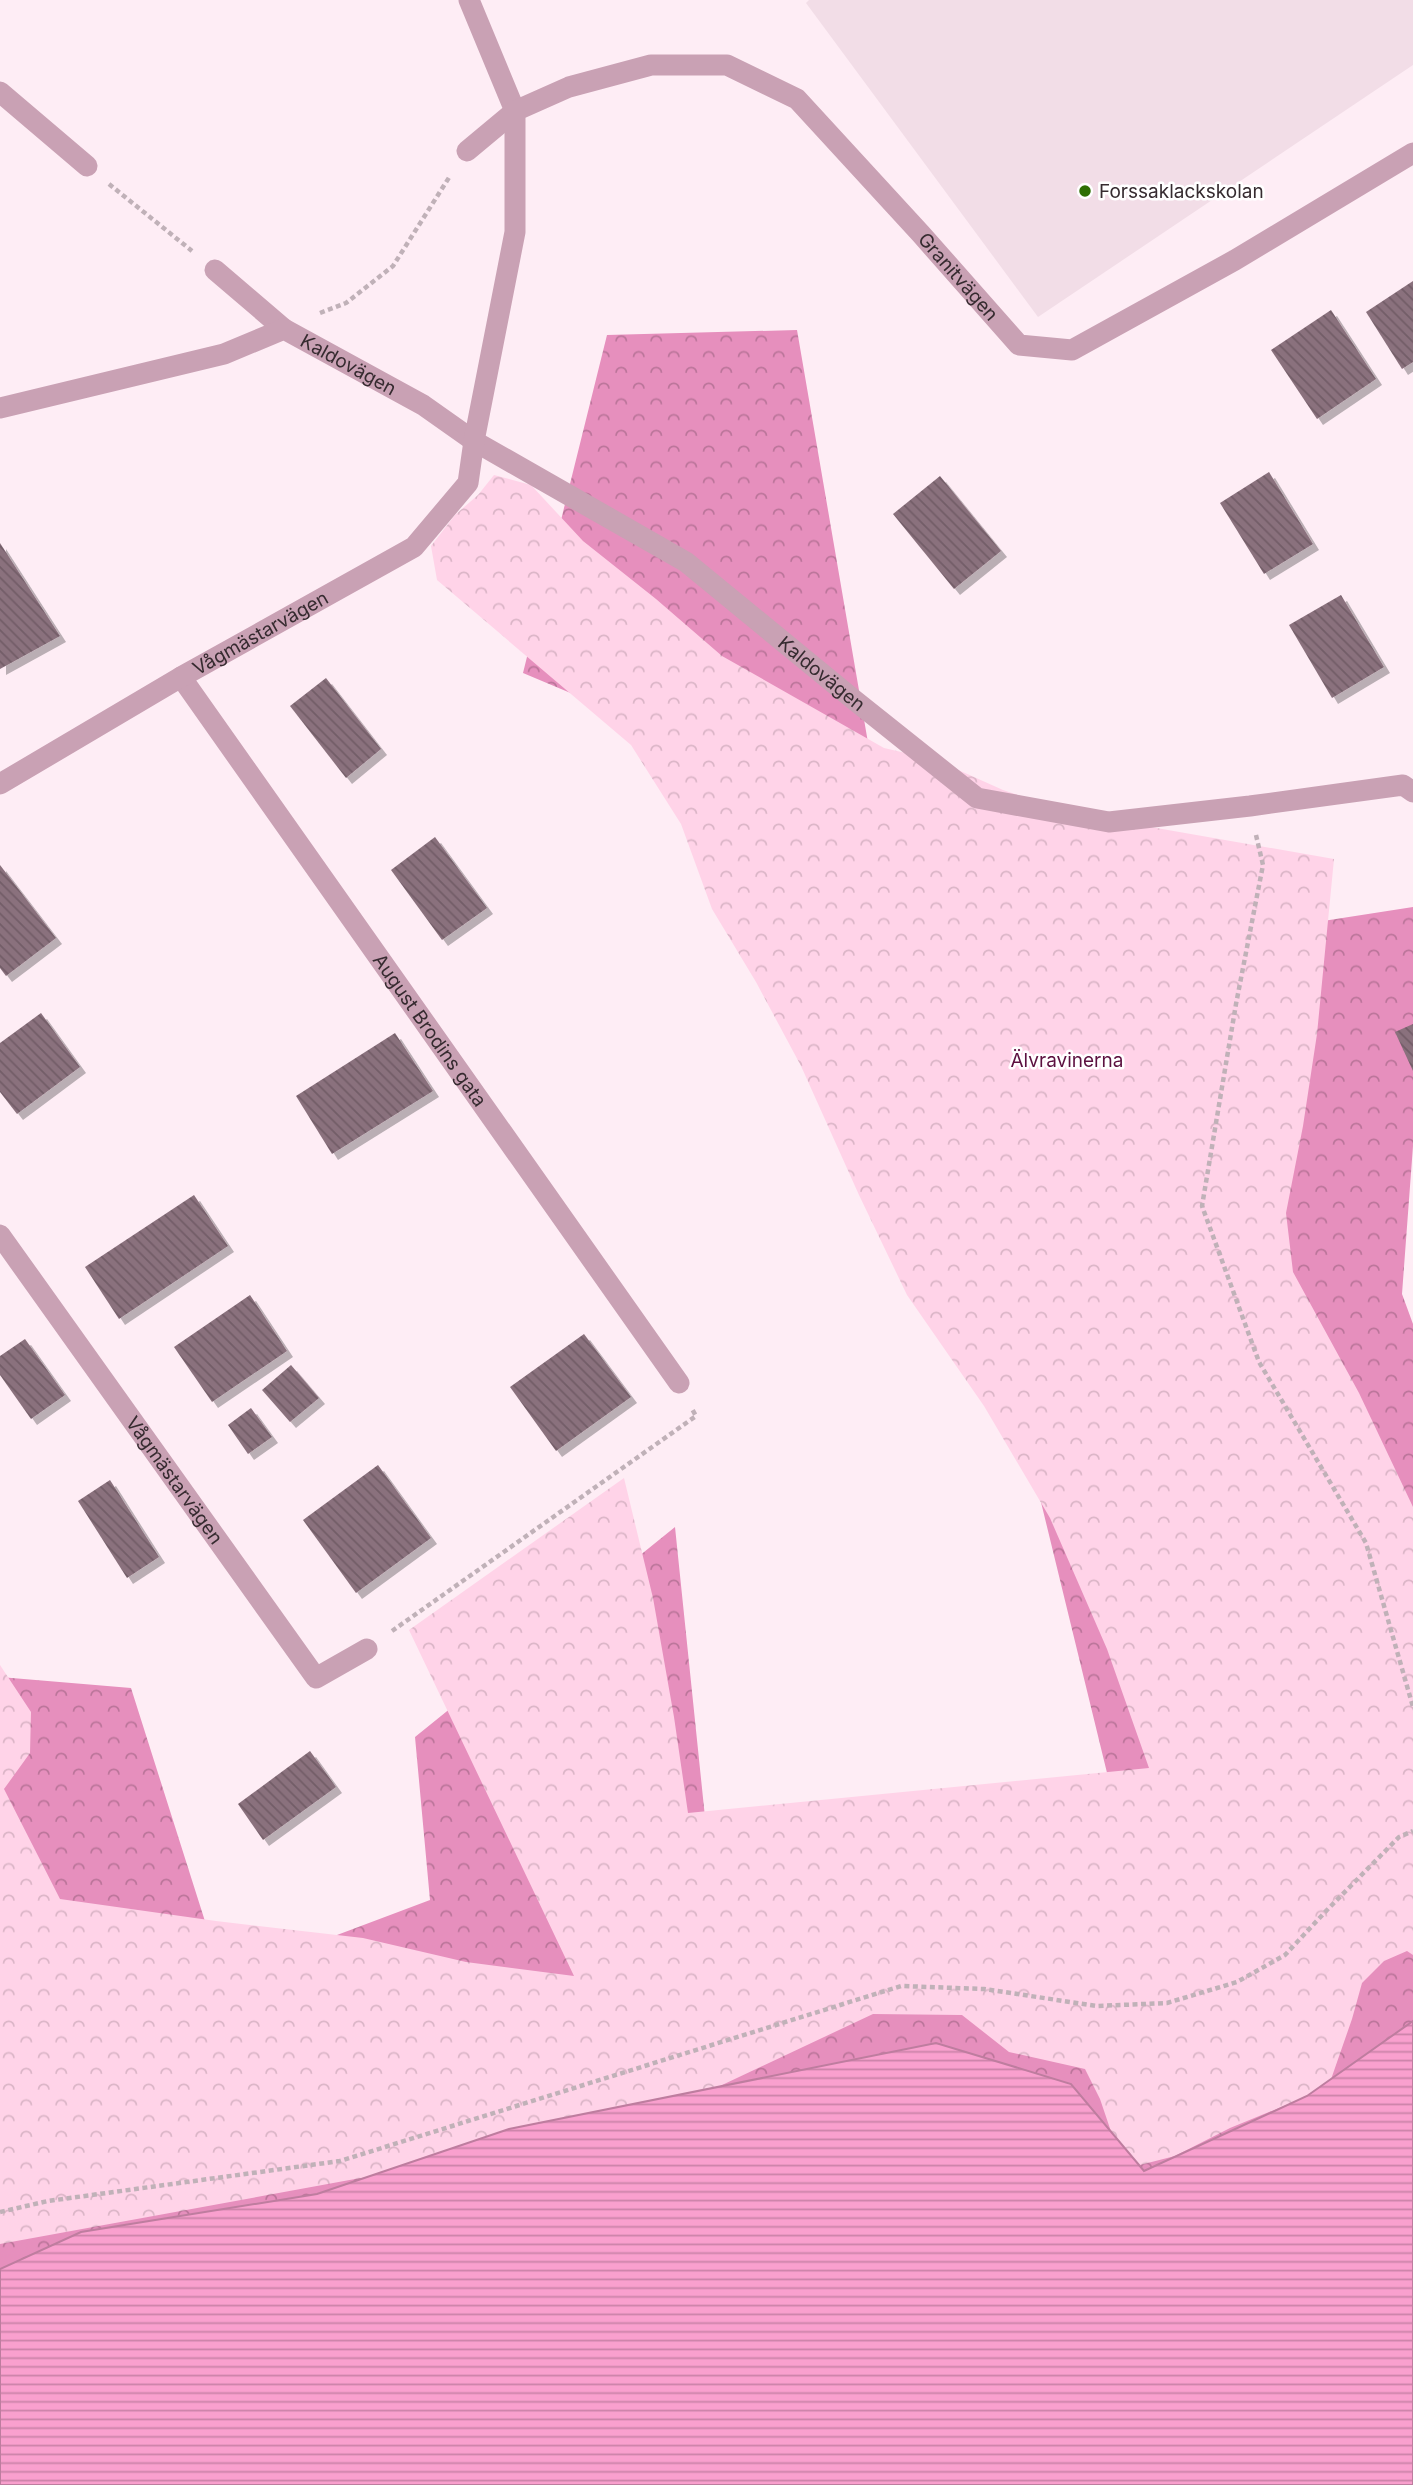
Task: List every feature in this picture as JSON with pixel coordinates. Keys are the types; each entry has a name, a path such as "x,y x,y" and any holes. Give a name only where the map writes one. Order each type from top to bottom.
{"street":[{"path":"469,0 515,111 514,232 474,441"},
{"name":"Granitvägen","path":"467,151 515,111 569,87 652,65 727,65 797,100 922,234 1019,345 1072,350 1234,260 1413,153"},
{"path":"0,92 87,166"},
{"name":"Kaldovägen","path":"215,270 284,328 423,404 474,441 686,562 978,798 1109,822 1250,807 1403,785 1413,792"},
{"name":"Kaldovägen","path":"0,408 224,354 284,328"},
{"name":"Vågmästarvägen","path":"0,784 181,677 414,547 468,483 474,441"},
{"name":"August Brodins gata","path":"181,677 679,1383"},
{"name":"Vågmästarvägen","path":"0,1235 316,1678 367,1650"}],"path":[{"path":"284,328 346,303 393,265 467,151"},
{"path":"87,166 215,270"},
{"path":"1250,807 1263,865 1236,1004 1202,1206 1259,1362 1366,1543 1413,1707"},
{"path":"367,1650 695,1416 679,1383"},
{"path":"0,2211 48,2201 340,2161 901,1986 984,1989 1097,2006 1167,2003 1237,1982 1285,1955 1399,1838 1413,1831"}],"shaded area":[{"name":"Forssaklackskolan","path":"809,0 1413,0 1413,65 1038,317 806,3"},
{"path":"1413,2021 1413,2485 0,2485 0,2269 81,2232 317,2194 509,2129 936,2043 1071,2084 1144,2171 1307,2096"}],"green space":[{"name":"Älvravinerna","path":"797,330 882,824 1136,950 1413,907 1413,1146 1402,1294 1413,1324 1413,2021 1307,2096 1144,2172 1071,2084 509,2129 317,2194 81,2232 0,2269 0,1677 131,1688 223,1978 430,1900 415,1737 675,1527 709,1856 1119,1822 1000,1334 630,718 523,673 607,335"},
{"name":"Älvravinerna","path":"494,475 531,485 583,541 722,656 884,748 936,760 1003,790 1071,813 1334,859 1317,1034 1286,1213 1293,1272 1359,1393 1413,1507 1413,1955 1407,1951 1384,1961 1362,1983 1328,2088 1230,2128 1175,2156 1132,2167 1119,2155 1100,2099 1085,2069 1009,2052 962,2015 873,2014 686,2102 410,2171 0,2244 0,1665 31,1712 30,1753 4,1789 60,1899 363,1938 466,1962 574,1976 409,1630 624,1478 653,1598 688,1813 1149,1768 1107,1649 1050,1518 984,1406 907,1295 801,1066 756,982 712,909 681,824 631,745 437,580 431,546 455,515 478,495"}],"building":[{"path":"1413,281 1413,362 1402,369 1366,312"},
{"path":"1331,310 1376,379 1317,419 1271,350"},
{"path":"1269,472 1313,544 1264,574 1220,503"},
{"path":"940,476 1001,551 954,589 893,514"},
{"path":"0,543 60,636 0,669"},
{"path":"1341,595 1384,667 1332,698 1289,625"},
{"path":"326,678 381,749 346,778 290,706"},
{"path":"435,837 487,908 442,940 391,870"},
{"path":"0,865 56,938 6,976 0,968"},
{"path":"41,1013 80,1067 17,1114 0,1092 0,1043"},
{"path":"1413,1024 1413,1071 1395,1032"},
{"path":"395,1033 433,1091 332,1154 296,1096"},
{"path":"194,1195 228,1246 119,1319 85,1267"},
{"path":"250,1295 287,1351 212,1402 174,1347"},
{"path":"584,1334 631,1397 556,1451 510,1387"},
{"path":"25,1339 65,1395 31,1419 0,1375 0,1356"},
{"path":"291,1365 319,1398 290,1422 262,1390"},
{"path":"251,1408 272,1437 248,1454 228,1425"},
{"path":"378,1465 431,1538 356,1593 303,1520"},
{"path":"110,1480 159,1557 127,1578 78,1501"},
{"path":"310,1751 336,1787 263,1840 238,1804"}],"place":[{"name":"Forssaklackskolan","path":"1085,191"}]}
